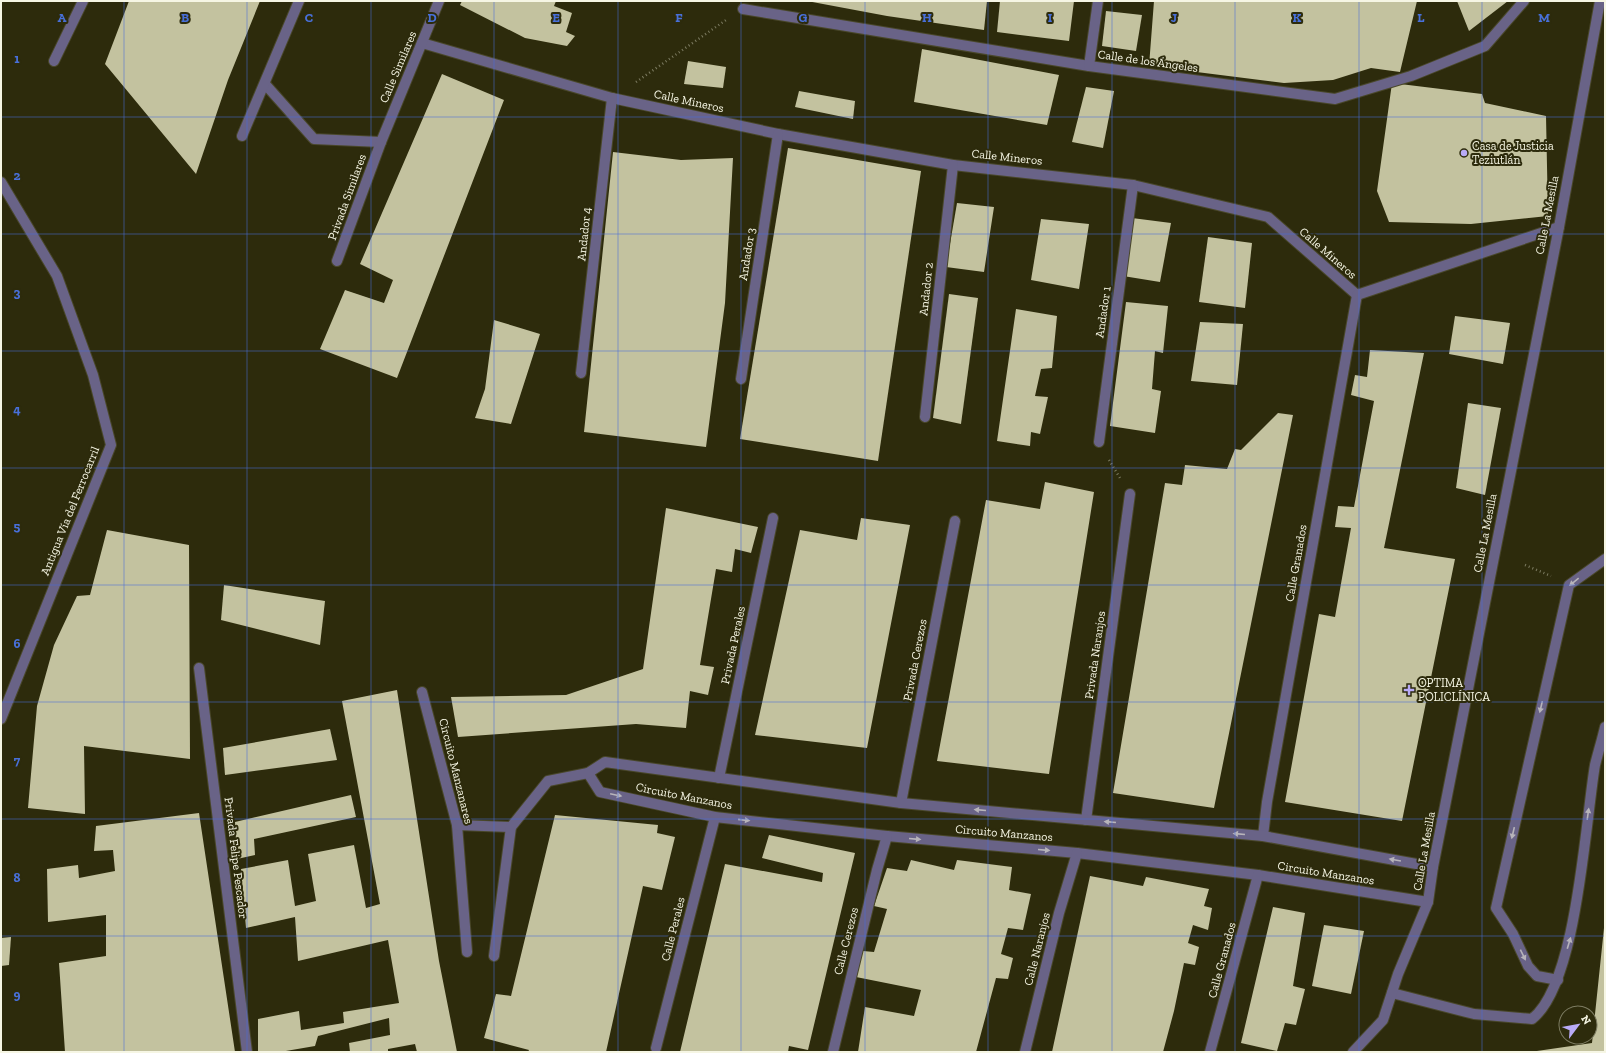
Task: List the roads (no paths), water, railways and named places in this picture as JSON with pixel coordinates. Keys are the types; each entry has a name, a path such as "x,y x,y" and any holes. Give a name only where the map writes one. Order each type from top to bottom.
{"street":[{"path":"54,61 83,1"},
{"path":"242,136 299,1"},
{"name":"Calle Similares","path":"381,142 439,1"},
{"path":"1090,66 1098,1"},
{"name":"Calle de los Ángeles","path":"743,9 1090,66 1335,99 1412,76 1485,46 1524,1"},
{"name":"Calle La Mesilla","path":"1352,1052 1383,1020 1398,974 1428,902 1433,867 1559,227 1600,1"},
{"name":"Calle Mineros","path":"422,43 612,98 778,134 953,165 1133,184 1268,217 1357,295 1559,227"},
{"path":"265,84 314,139 381,142"},
{"name":"Andador 4","path":"581,373 612,98"},
{"name":"Andador 3","path":"741,379 778,134"},
{"name":"Privada Similares","path":"337,261 381,142"},
{"name":"Andador 2","path":"925,417 953,165"},
{"name":"Antigua Vía del Ferrocarril","path":"1,182 57,276 93,375 111,445 1,719"},
{"name":"Andador 1","path":"1099,442 1133,184"},
{"name":"Calle Granados","path":"1263,836 1267,802 1357,295"},
{"name":"Privada Naranjos","path":"1086,820 1130,494"},
{"name":"Privada Perales","path":"719,778 773,518"},
{"name":"Privada Cerezos","path":"901,803 955,521"},
{"path":"1558,980 1537,976 1528,966 1513,934 1496,908 1569,585 1605,559"},
{"name":"Privada Felipe Pescador","path":"199,668 247,1052"},
{"name":"Circuito Manzanares","path":"422,692 457,825 467,952"},
{"path":"1392,993 1474,1014 1532,1019 1540,1012 1558,980 1570,938 1596,765 1605,727"},
{"name":"Circuito Manzanos","path":"511,827 548,780 588,773 605,762 901,803 1263,836 1433,867"},
{"name":"Circuito Manzanos","path":"588,773 600,792 715,817 887,836 1077,853 1258,875 1428,902"},
{"name":"Calle Perales","path":"656,1048 715,817"},
{"path":"457,825 511,827 494,956"},
{"name":"Calle Cerezos","path":"832,1052 877,870 887,836"},
{"name":"Calle Naranjos","path":"1025,1052 1059,913 1077,853"},
{"name":"Calle Granados","path":"1210,1052 1258,875"}],"place":[{"name":"Casa de Justicia Teziutlán","path":"1464,153"},
{"name":"OPTIMA POLICLÍNICA","path":"1409,690"}]}
